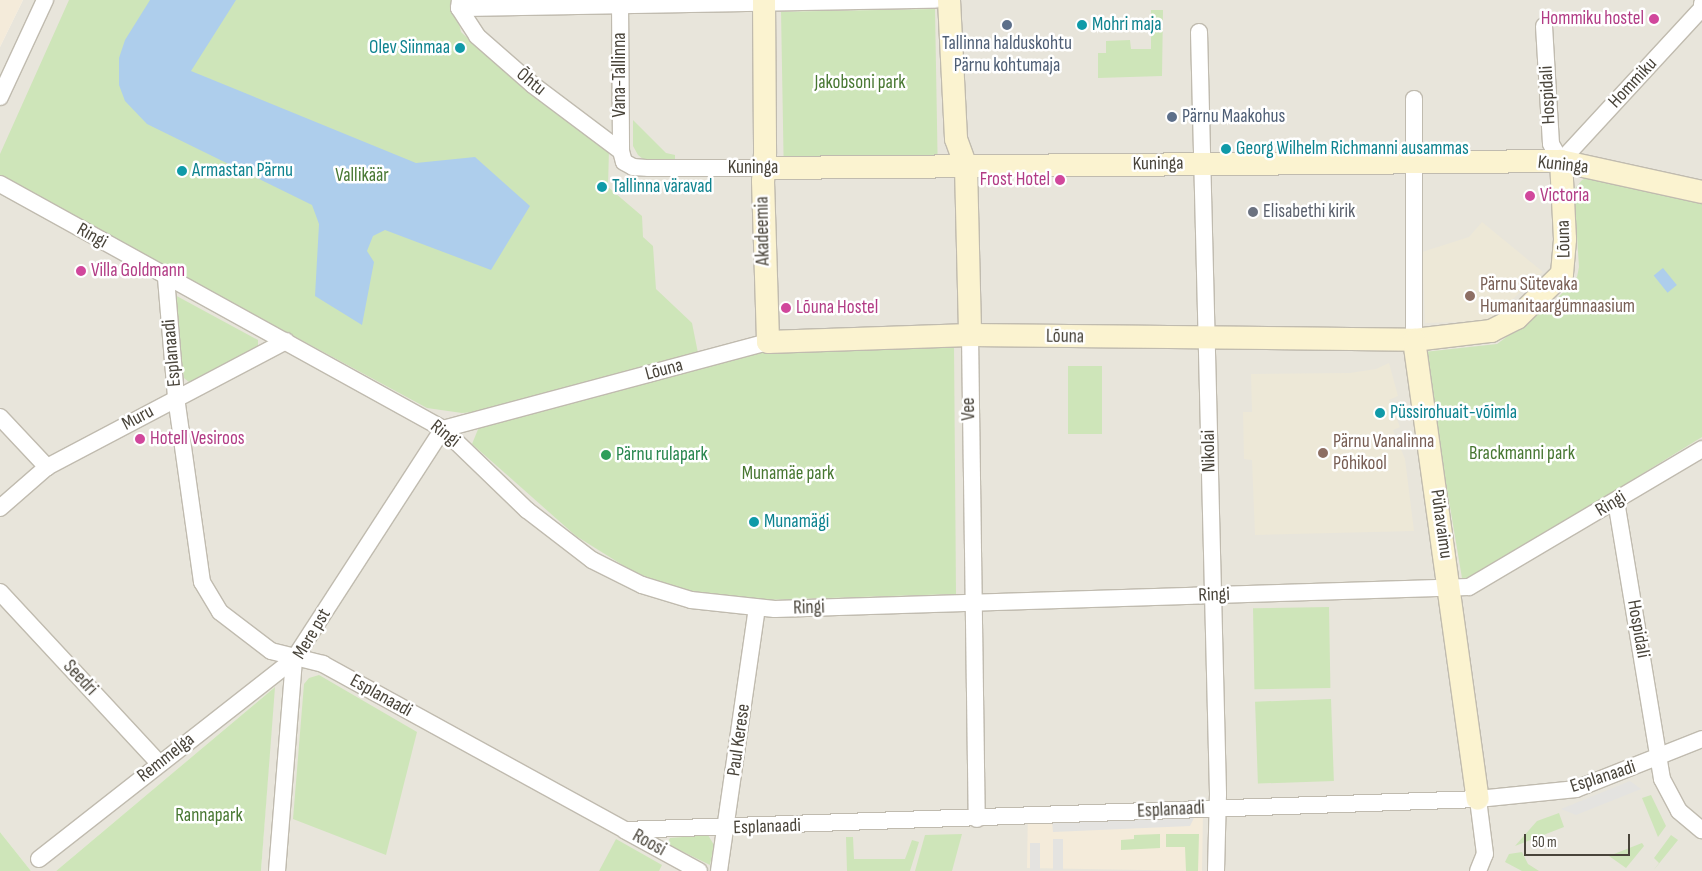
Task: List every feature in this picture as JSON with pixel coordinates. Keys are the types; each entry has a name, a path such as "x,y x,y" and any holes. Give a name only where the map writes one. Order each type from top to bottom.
{"street":[{"path":"0,97 45,0"},
{"path":"460,4 935,0"},
{"name":"Vee","path":"949,0 956,139 966,167 977,819"},
{"name":"Akadeemia","path":"764,2 765,330 768,342"},
{"name":"Vana-Tallinna","path":"620,3 621,151"},
{"name":"Õhtu","path":"460,4 477,36 533,85 621,151"},
{"name":"Hommiku","path":"1561,161 1702,8 1702,4"},
{"name":"Hospidali","path":"1544,26 1551,144 1561,161"},
{"name":"Nikolai","path":"1199,32 1204,164 1205,339 1218,807 1216,871"},
{"name":"Pühavaimu","path":"1414,99 1412,163 1414,340 1451,589 1478,800"},
{"name":"Kuninga","path":"621,151 624,162 633,167 966,167 1561,161 1702,192"},
{"name":"Lõuna","path":"443,429 768,342 970,335 1414,340 1491,331 1517,318 1557,282 1565,266 1561,161"},
{"name":"Ringi","path":"0,184 166,278 286,341 443,429 528,510 592,560 642,585 691,600 757,608 1469,588 1494,575 1702,450"},
{"name":"Esplanaadi","path":"166,278 176,397 202,582 220,612 271,651 294,659 323,664 624,830 977,819 1218,807 1478,800 1576,789 1702,739"},
{"name":"Muru","path":"0,508 47,467 176,397 286,341"},
{"path":"0,417 47,467"},
{"name":"Mere pst","path":"277,871 294,659 443,429"},
{"name":"Hospidali","path":"1616,501 1660,757 1662,779 1679,811 1702,830"},
{"name":"Seedri","path":"0,592 159,764"},
{"name":"Paul Kerese","path":"719,871 757,608"},
{"name":"Remmelga","path":"39,859 294,659"},
{"path":"1478,800 1485,854 1478,871"},
{"name":"Roosi","path":"624,830 699,871"}],"shaded area":[{"path":"0,0 23,0 0,47"},
{"path":"23,0 1702,0 1702,871 261,871 274,688 56,871 31,871 0,832 0,47"},
{"name":"Pärnu Sütevaka Humanitaargümnaasium","path":"1482,222 1543,272 1488,321 1425,323 1422,252 1469,237"},
{"name":"Pärnu Vanalinna Põhikool","path":"1389,363 1398,396 1389,400 1400,427 1393,430 1405,459 1414,531 1255,535 1252,460 1244,459 1243,412 1252,412 1251,374 1350,373 1376,369"},
{"path":"1630,781 1641,789 1576,815 1561,809"},
{"path":"1028,809 1203,812 1202,871 1027,868"},
{"path":"1195,816 1190,826 1053,832 1052,821"},
{"path":"1053,839 1063,839 1063,870 1053,870"},
{"path":"1030,843 1040,843 1040,871 1030,871"}],"green space":[{"name":"Vallikäär","path":"69,0 454,0 461,32 490,59 609,149 608,187 642,216 643,237 653,246 656,289 692,323 698,353 485,411 462,413 427,408 0,177 0,154"},
{"name":"Jakobsoni park","path":"935,9 938,158 784,161 781,12"},
{"path":"1151,10 1163,10 1162,76 1098,78 1098,53 1106,53 1106,41 1130,40 1131,49 1151,49"},
{"path":"633,120 666,153 675,155 675,159 643,159 638,155 633,146"},
{"name":"Brackmanni park","path":"1593,175 1702,201 1702,437 1463,584 1424,352 1497,344 1554,302 1577,277 1579,267 1574,190 1582,180"},
{"path":"173,294 258,340 258,346 189,382 184,378"},
{"name":"Munamäe park","path":"954,345 956,594 764,600 707,597 671,587 632,571 576,536 472,444 479,427 765,350"},
{"path":"1068,366 1102,366 1102,434 1068,434"},
{"path":"1329,607 1330,688 1254,689 1253,608"},
{"path":"319,675 417,732 386,855 293,819 304,684 309,678"},
{"name":"Rannapark","path":"275,687 261,871 56,871"},
{"path":"1331,699 1334,781 1258,784 1255,702"},
{"path":"1651,795 1666,826 1658,837 1642,798"},
{"path":"1559,813 1564,827 1515,846 1537,821"},
{"path":"0,832 31,871 0,871"},
{"path":"962,834 952,871 915,871 925,835"},
{"path":"1160,834 1160,848 1121,850 1121,840 1134,839 1134,835"},
{"path":"1166,834 1199,834 1198,871 1186,871 1185,847 1166,847"},
{"path":"708,835 714,845 710,865 667,844 670,838"},
{"path":"1671,835 1678,840 1653,871 1659,863 1654,858"},
{"path":"846,837 853,837 854,859 905,859 912,840 919,842 910,871 847,871"},
{"path":"616,839 662,865 659,871 599,871"},
{"path":"1642,843 1644,846 1626,868 1609,856"},
{"path":"1522,852 1528,864 1539,871 1522,871 1505,862 1509,854"}],"water":[{"path":"150,0 236,0 191,71 416,163 475,157 530,206 491,270 385,230 373,236 367,251 374,262 362,325 315,296 319,224 312,205 147,124 125,101 119,85 119,58 125,40"},
{"path":"1663,268 1677,285 1668,293 1654,276"}],"place":[{"name":"Hommiku hostel","path":"1654,19"},
{"name":"Tallinna halduskohtu Pärnu kohtumaja","path":"1007,25"},
{"name":"Mohri maja","path":"1082,25"},
{"name":"Olev Siinmaa","path":"460,48"},
{"name":"Pärnu Maakohus","path":"1172,117"},
{"name":"Georg Wilhelm Richmanni ausammas","path":"1226,149"},
{"name":"Armastan Pärnu","path":"182,171"},
{"name":"Frost Hotel","path":"1060,180"},
{"name":"Tallinna väravad","path":"602,187"},
{"name":"Victoria","path":"1530,196"},
{"name":"Elisabethi kirik","path":"1253,212"},
{"name":"Villa Goldmann","path":"81,271"},
{"name":"Pärnu Sütevaka Humanitaargümnaasium","path":"1470,296"},
{"name":"Lõuna Hostel","path":"786,308"},
{"name":"Püssirohuait-võimla","path":"1380,413"},
{"name":"Hotell Vesiroos","path":"140,439"},
{"name":"Pärnu Vanalinna Põhikool","path":"1323,453"},
{"name":"Pärnu rulapark","path":"606,455"},
{"name":"Munamägi","path":"754,522"}]}
